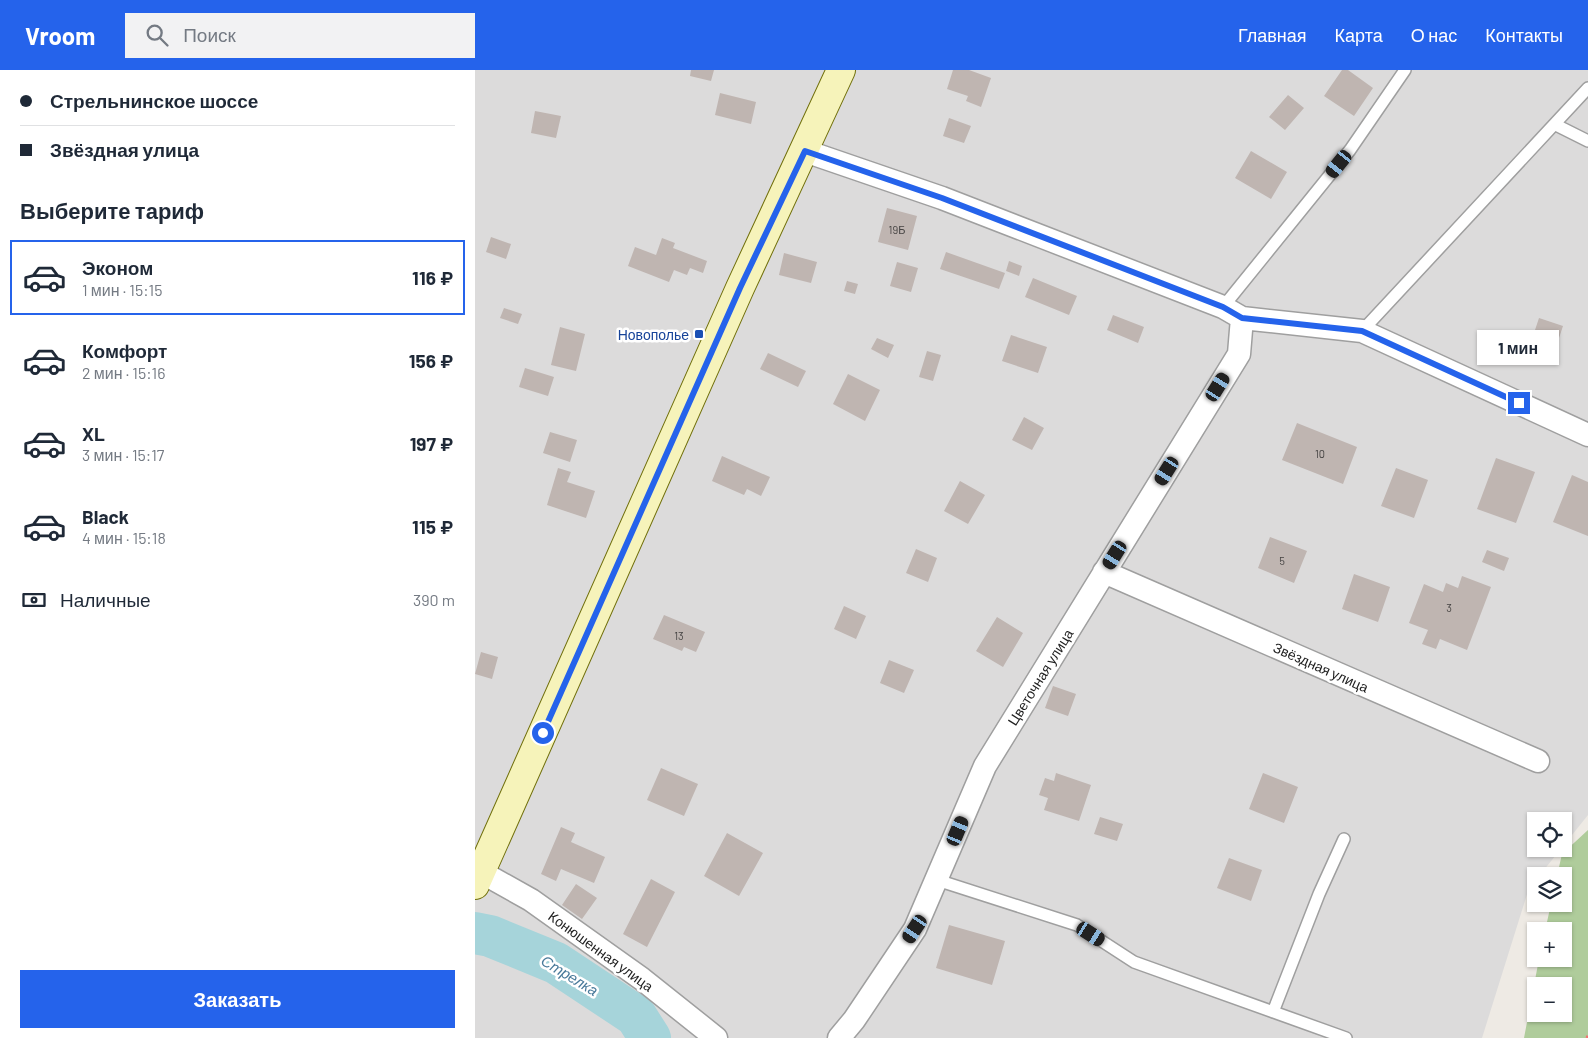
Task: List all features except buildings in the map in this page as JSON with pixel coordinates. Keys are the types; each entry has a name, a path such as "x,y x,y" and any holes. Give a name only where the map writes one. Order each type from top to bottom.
{"main road":[{"path":"478,878 736,297 841,70"}],"street":[{"path":"805,151 942,198 1232,312 1362,331 1588,435"},
{"name":"Цветочная улица","path":"839,1038 915,929 985,766 1239,354 1232,312"},
{"name":"Звёздная улица","path":"1104,572 1539,761"},
{"name":"Конюшенная улица","path":"478,878 539,905 642,979 699,1032 716,1038"}],"lane":[{"path":"1232,312 1350,150 1405,70"},
{"path":"1362,331 1556,125 1588,88"},
{"path":"1556,125 1588,141"},
{"path":"1273,1012 1319,894 1343,839"},
{"path":"937,880 1077,925 1134,962 1346,1038"}],"shaded area":[{"name":"Новополье","path":"475,70 1588,70 1588,815 1572,835 1572,812 1527,812 1527,857 1554,857 1546,867 1527,867 1527,894 1482,1038 475,1038"}],"green space":[{"path":"1588,830 1588,1038 1524,1038 1527,1022 1572,1022 1572,977 1536,977 1537,967 1572,967 1572,922 1547,922 1549,912 1572,912 1572,867 1559,867 1561,857 1572,857 1572,845"}],"waterway":[{"name":"Стрелка","path":"475,933 490,936 556,963 636,1016 650,1038"}],"place":[{"name":"Новополье","path":"699,334"}],"route":[{"path":"543,733 740,288 805,151 942,198 1223,307 1242,318 1362,331 1519,403"}]}
